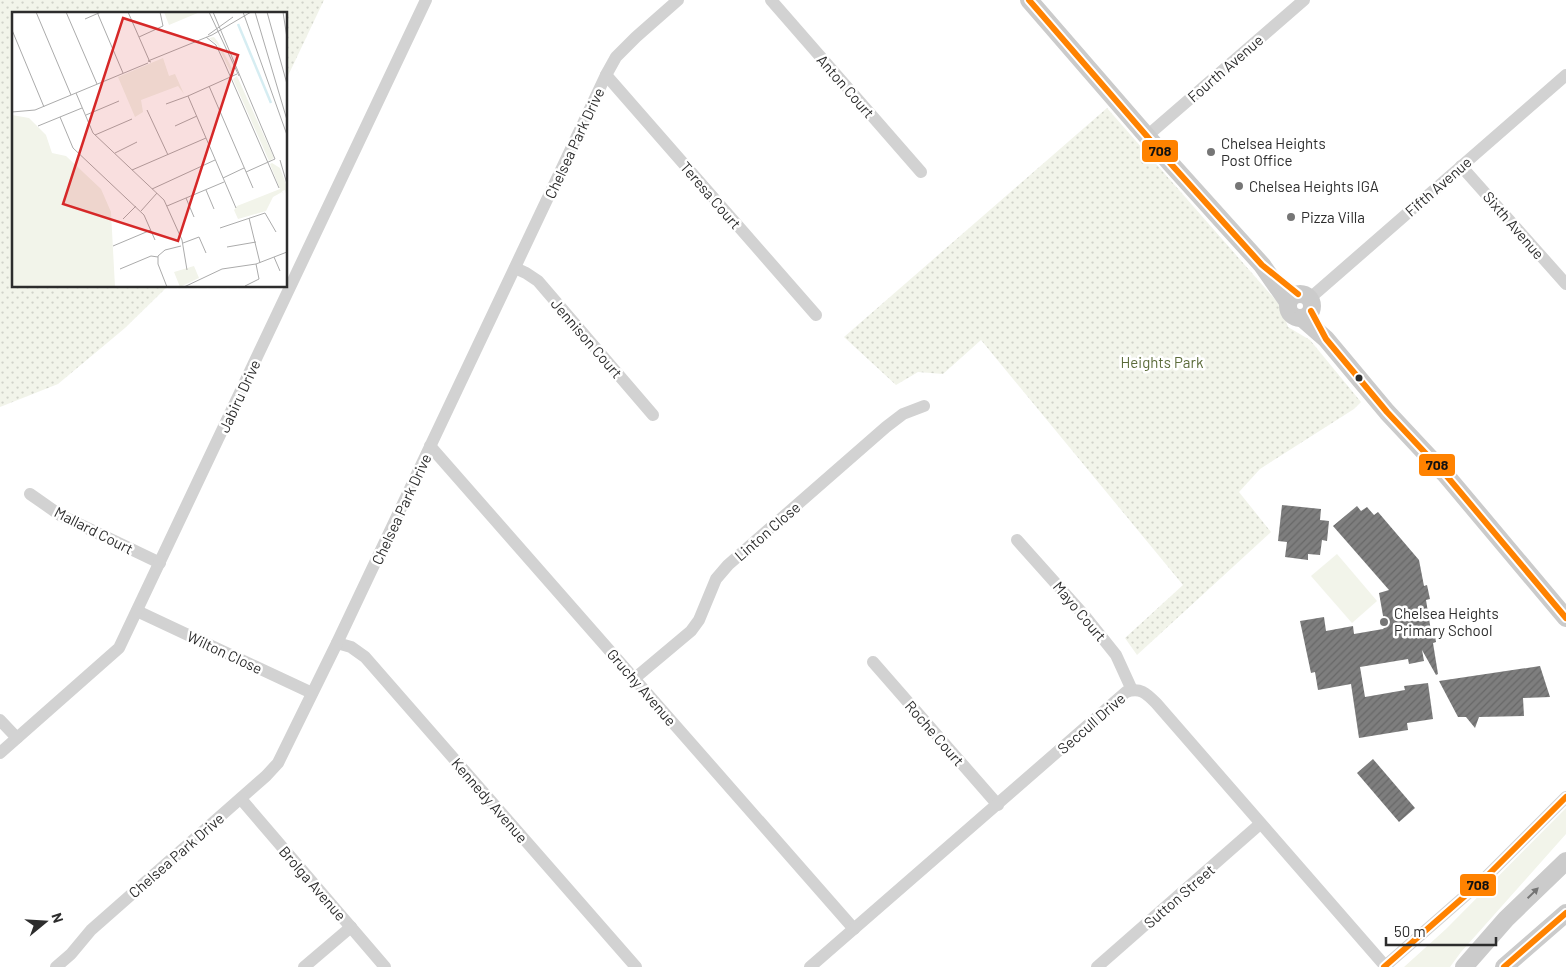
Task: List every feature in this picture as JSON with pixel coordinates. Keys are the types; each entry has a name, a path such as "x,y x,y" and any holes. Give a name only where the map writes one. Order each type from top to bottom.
{"main road":[{"path":"1029,0 1262,265 1302,305 1326,339 1566,618"},
{"path":"1464,967 1506,919 1566,861"},
{"path":"1504,967 1566,912"}],"street":[{"name":"Jabiru Drive","path":"0,753 119,648 426,0"},
{"name":"Chelsea Park Drive","path":"56,967 71,954 91,930 241,799 278,763 337,643 606,75 616,57 678,0"},
{"name":"Anton Court","path":"771,0 921,172"},
{"name":"Fourth Avenue","path":"1147,136 1304,0"},
{"name":"Teresa Court","path":"606,75 816,315"},
{"name":"Fifth Avenue","path":"1302,305 1566,75"},
{"name":"Sixth Avenue","path":"1461,166 1566,284"},
{"name":"Jennison Court","path":"515,268 538,282 653,415"},
{"name":"Linton Close","path":"635,678 691,631 699,620 716,579 728,565 886,427 903,414 924,406"},
{"name":"Gruchy Avenue","path":"430,446 854,929"},
{"name":"Mallard Court","path":"30,494 60,516 160,563"},
{"name":"Mayo Court","path":"1017,540 1084,615 1116,655 1132,690"},
{"name":"Wilton Close","path":"137,611 312,693"},
{"name":"Kennedy Avenue","path":"337,643 351,647 365,657 636,967"},
{"name":"Roche Court","path":"873,662 998,805"},
{"name":"Seccull Drive","path":"810,967 1126,692 1132,690 1139,690 1156,702 1385,967"},
{"path":"0,720 17,738"},
{"path":"1385,967 1482,881 1566,797"},
{"name":"Brolga Avenue","path":"241,799 385,967"},
{"name":"Sutton Street","path":"1097,967 1260,824"},
{"path":"304,967 351,927"}],"green space":[{"path":"0,0 324,0 288,76 288,12 12,12 12,288 166,288 125,328 58,384 0,407"},
{"name":"Heights Park","path":"1107,108 1280,305 1288,327 1310,340 1361,402 1354,409 1260,469 1239,492 1271,532 1137,655 1125,638 1183,585 981,340 943,374 918,372 896,385 844,337"},
{"path":"1337,554 1377,601 1352,623 1311,576"},
{"path":"1566,808 1566,834 1461,952 1450,967 1404,967 1446,929"}],"building":[{"path":"1282,505 1321,509 1320,520 1329,521 1327,541 1322,540 1320,555 1308,554 1308,560 1285,557 1287,542 1278,541"},
{"path":"1357,506 1361,511 1367,507 1374,515 1378,512 1419,560 1424,586 1427,585 1430,599 1426,600 1431,631 1434,630 1436,642 1433,643 1438,674 1436,675 1422,650 1424,661 1409,664 1408,659 1360,667 1365,697 1405,690 1404,686 1428,683 1433,719 1407,723 1408,730 1359,738 1351,684 1318,690 1315,672 1311,673 1300,621 1324,617 1326,631 1353,626 1354,634 1383,629 1385,627 1379,593 1389,590 1333,526"},
{"path":"1540,666 1550,697 1523,698 1524,716 1479,717 1475,728 1466,717 1458,717 1439,681"},
{"path":"1373,759 1415,808 1399,822 1357,773"}],"transit line":[{"name":"708","path":"1029,0 1171,164 1262,265 1298,294"},
{"name":"708","path":"1311,311 1326,339 1387,412 1445,474 1566,618"},
{"name":"708","path":"1384,967 1482,881 1566,797"},
{"name":"708","path":"1504,967 1566,913"}],"place":[{"name":"Chelsea Heights Post Office","path":"1211,152"},
{"name":"Chelsea Heights IGA","path":"1239,186"},
{"name":"Pizza Villa","path":"1291,217"},
{"name":"Chelsea Heights Primary School","path":"1384,622"}]}
